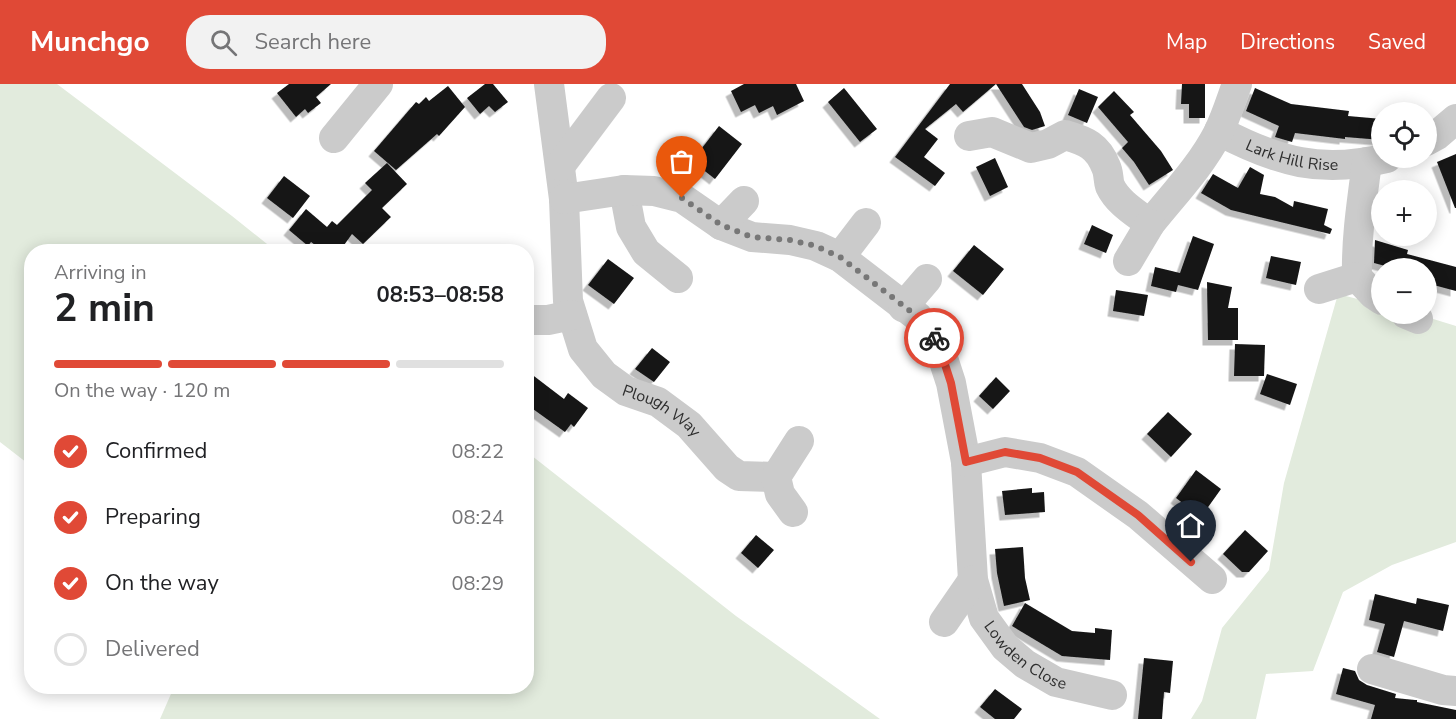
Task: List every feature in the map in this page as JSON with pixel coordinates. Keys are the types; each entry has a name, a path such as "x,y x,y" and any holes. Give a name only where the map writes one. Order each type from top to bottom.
{"street":[{"path":"334,138 378,84"},
{"name":"Plough Way","path":"549,84 564,199 568,301 583,350 604,375 626,391 658,402 689,425 727,468 739,476 776,477"},
{"path":"1128,261 1150,224 1194,171 1219,131 1237,84"},
{"path":"560,166 611,98"},
{"path":"1437,135 1456,119"},
{"name":"Lark Hill Rise","path":"1219,131 1248,146 1300,163 1344,165 1371,161"},
{"path":"969,136 992,132 1031,148 1048,144 1065,135 1082,140 1097,150 1107,168 1110,186 1124,205 1150,224"},
{"name":"Lark Hill Rise","path":"1357,277 1358,232 1375,168"},
{"path":"624,190 631,227 646,252 678,278"},
{"name":"Lowden Close","path":"564,199 624,190 654,191 682,198 721,225 752,237 790,240 816,246 840,257 952,342 951,383 966,462 973,580 984,618 1005,647 1025,664 1056,682 1112,697"},
{"path":"721,225 744,200"},
{"path":"840,257 866,223"},
{"path":"1319,289 1357,277 1371,292"},
{"path":"903,307 927,279"},
{"path":"534,320 548,320 572,315"},
{"path":"793,512 780,494 776,477 799,441"},
{"path":"966,462 1005,452 1040,458 1077,472 1138,515 1212,579"},
{"path":"944,622 973,580"},
{"path":"1372,669 1443,690 1456,691"}],"shaded area":[{"path":"0,84 57,84 267,244 24,244 24,461 0,442"},
{"path":"1338,294 1371,302 1371,324 1437,324 1437,320 1456,326 1456,542 1392,565 1343,592 1313,671 1266,674 1256,719 1191,719 1202,701 1222,628 1269,570 1284,483"},
{"path":"534,457 736,616 880,719 160,719 171,694 534,694"}],"building":[{"path":"289,84 331,84 316,97 321,103 308,113 305,109 296,117 277,93"},
{"path":"485,84 493,84 508,102 495,112 489,106 480,114 467,98"},
{"path":"744,84 796,84 804,101 777,115 773,106 759,113 755,105 741,112 731,91"},
{"path":"950,84 996,84 963,112 956,104 925,129 938,139 924,157 945,173 935,186 895,157"},
{"path":"996,84 1022,84 1040,112 1045,126 1032,130 1024,127"},
{"path":"1182,84 1205,84 1205,118 1189,118 1189,104 1181,104"},
{"path":"448,86 465,107 439,136 437,134 396,170 374,151 416,102 419,104 426,97 429,101"},
{"path":"844,88 877,129 860,142 828,102"},
{"path":"1255,88 1291,104 1349,111 1348,116 1371,118 1371,139 1345,137 1345,139 1295,133 1292,142 1275,137 1279,126 1246,111"},
{"path":"1079,89 1098,97 1087,123 1068,115"},
{"path":"1114,91 1134,112 1130,115 1161,151 1173,170 1149,185 1122,148 1128,142 1098,107"},
{"path":"719,126 742,144 715,179 692,161"},
{"path":"1456,154 1456,208 1455,208 1437,162"},
{"path":"995,158 1008,187 990,196 976,167"},
{"path":"387,163 407,184 382,208 391,217 363,244 352,234 345,244 314,244 311,242 306,244 289,230 306,209 327,227 332,221 337,225 372,190 365,183"},
{"path":"1250,167 1264,175 1260,194 1275,197 1293,207 1294,201 1328,209 1324,225 1332,229 1330,234 1231,210 1201,193 1213,174 1238,188"},
{"path":"284,176 310,196 293,218 267,198"},
{"path":"1092,225 1113,235 1106,253 1084,244"},
{"path":"1193,236 1214,244 1198,290 1178,285 1176,292 1151,286 1155,267 1180,273"},
{"path":"974,245 1004,269 983,295 953,271"},
{"path":"1375,246 1395,246 1408,250 1407,254 1422,258 1374,258"},
{"path":"1271,256 1301,262 1296,285 1266,278"},
{"path":"608,259 634,278 614,304 588,285"},
{"path":"1437,262 1456,267 1456,291 1437,286"},
{"path":"1207,282 1232,287 1228,308 1238,308 1238,340 1208,340"},
{"path":"1116,290 1148,295 1144,316 1113,311"},
{"path":"1235,344 1265,345 1264,376 1234,376"},
{"path":"652,348 670,362 654,382 635,369"},
{"path":"1267,374 1297,384 1290,405 1260,394"},
{"path":"534,376 564,399 568,393 588,408 574,427 571,424 565,432 534,410"},
{"path":"996,377 1010,391 993,409 979,396"},
{"path":"1168,412 1192,434 1171,457 1147,434"},
{"path":"1196,470 1221,489 1201,517 1176,498"},
{"path":"1032,488 1032,493 1044,492 1045,512 1005,515 1002,491"},
{"path":"1245,530 1268,551 1249,572 1242,572 1223,554"},
{"path":"756,535 774,550 758,568 741,553"},
{"path":"1023,547 1025,578 1030,600 1004,606 995,549"},
{"path":"1375,594 1416,604 1417,598 1449,605 1443,631 1404,621 1394,657 1377,652 1385,624 1369,620"},
{"path":"1025,603 1072,631 1095,633 1095,628 1112,630 1110,660 1062,656 1012,626"},
{"path":"1144,658 1173,661 1170,693 1164,692 1162,719 1138,719"},
{"path":"1343,668 1355,671 1359,680 1367,685 1396,694 1395,698 1417,700 1417,702 1456,710 1456,719 1371,719 1375,705 1336,694"},
{"path":"995,689 1022,709 1014,719 995,719 980,707"}],"way so far":[{"path":"682,198 721,225 752,237 790,240 816,246 840,257 918,317 934,338"}],"route":[{"path":"934,338 939,346 951,383 966,462 1005,452 1040,458 1077,472 1138,515 1191,562"}]}
